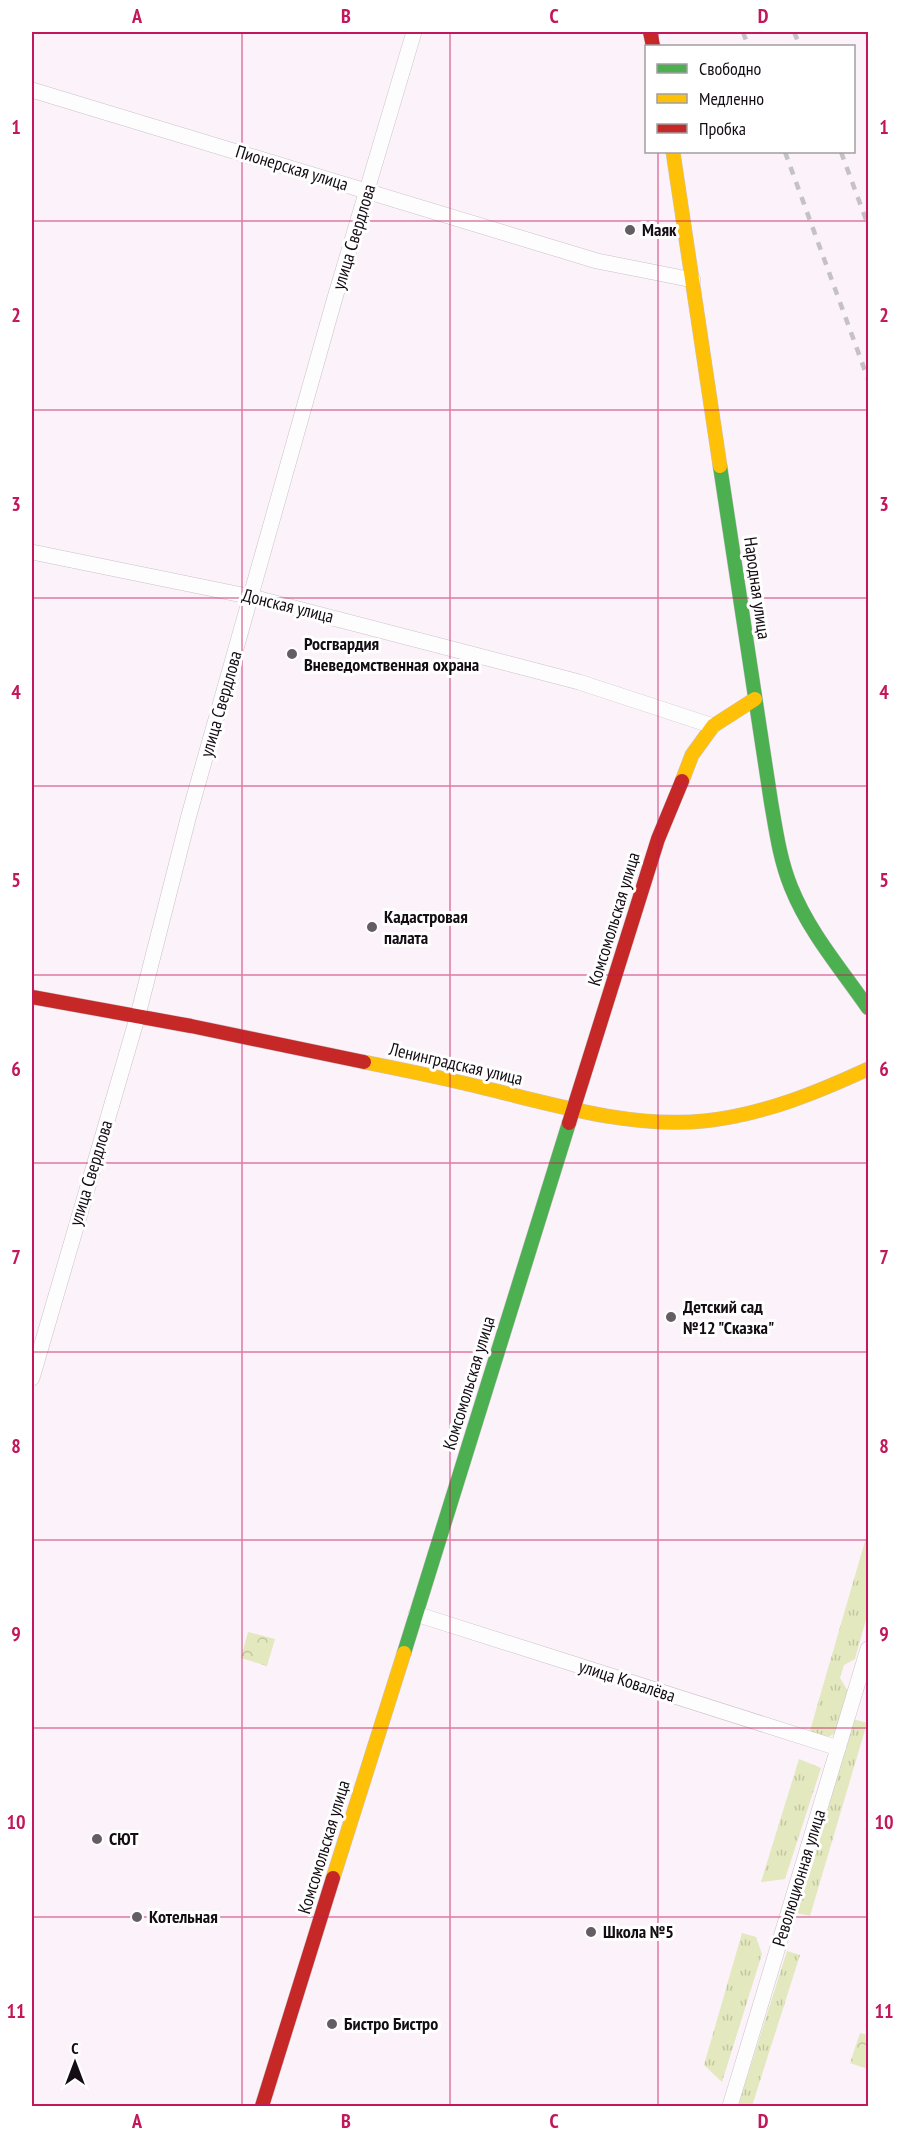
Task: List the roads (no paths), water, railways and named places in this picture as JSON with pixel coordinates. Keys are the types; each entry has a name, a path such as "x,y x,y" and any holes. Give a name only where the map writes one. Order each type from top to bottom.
{"street":[{"name":"улица Свердлова","path":"32,1378 138,1015 189,815 334,301 414,32"},
{"name":"Пионерская улица","path":"32,90 597,261 693,280"},
{"name":"Народная улица","path":"673,153 755,699 781,849 791,887 813,928 868,1008"},
{"name":"Донская улица","path":"32,552 252,597 579,682 713,726"},
{"name":"Комсомольская улица","path":"262,2106 658,839 692,755 713,726 755,699"},
{"name":"Ленинградская улица","path":"32,997 138,1015 456,1082 574,1110 640,1120 679,1122 748,1113 778,1105 843,1081 868,1069"},
{"name":"улица Ковалёва","path":"416,1614 838,1748"},
{"name":"Революционная улица","path":"730,2106 868,1649"}],"railway":[{"path":"743,32 748,45"},
{"path":"794,32 800,45"},
{"path":"785,153 868,379"},
{"path":"841,153 868,225"}],"place":[{"name":"Маяк","path":"630,230"},
{"name":"Росгвардия Вневедомственная охрана","path":"292,654"},
{"name":"Кадастровая палата","path":"372,927"},
{"name":"Детский сад №12 \"Сказка\"","path":"671,1317"},
{"name":"СЮТ","path":"97,1839"},
{"name":"Котельная","path":"137,1917"},
{"name":"Школа №5","path":"591,1932"},
{"name":"Бистро Бистро","path":"332,2024"}]}
